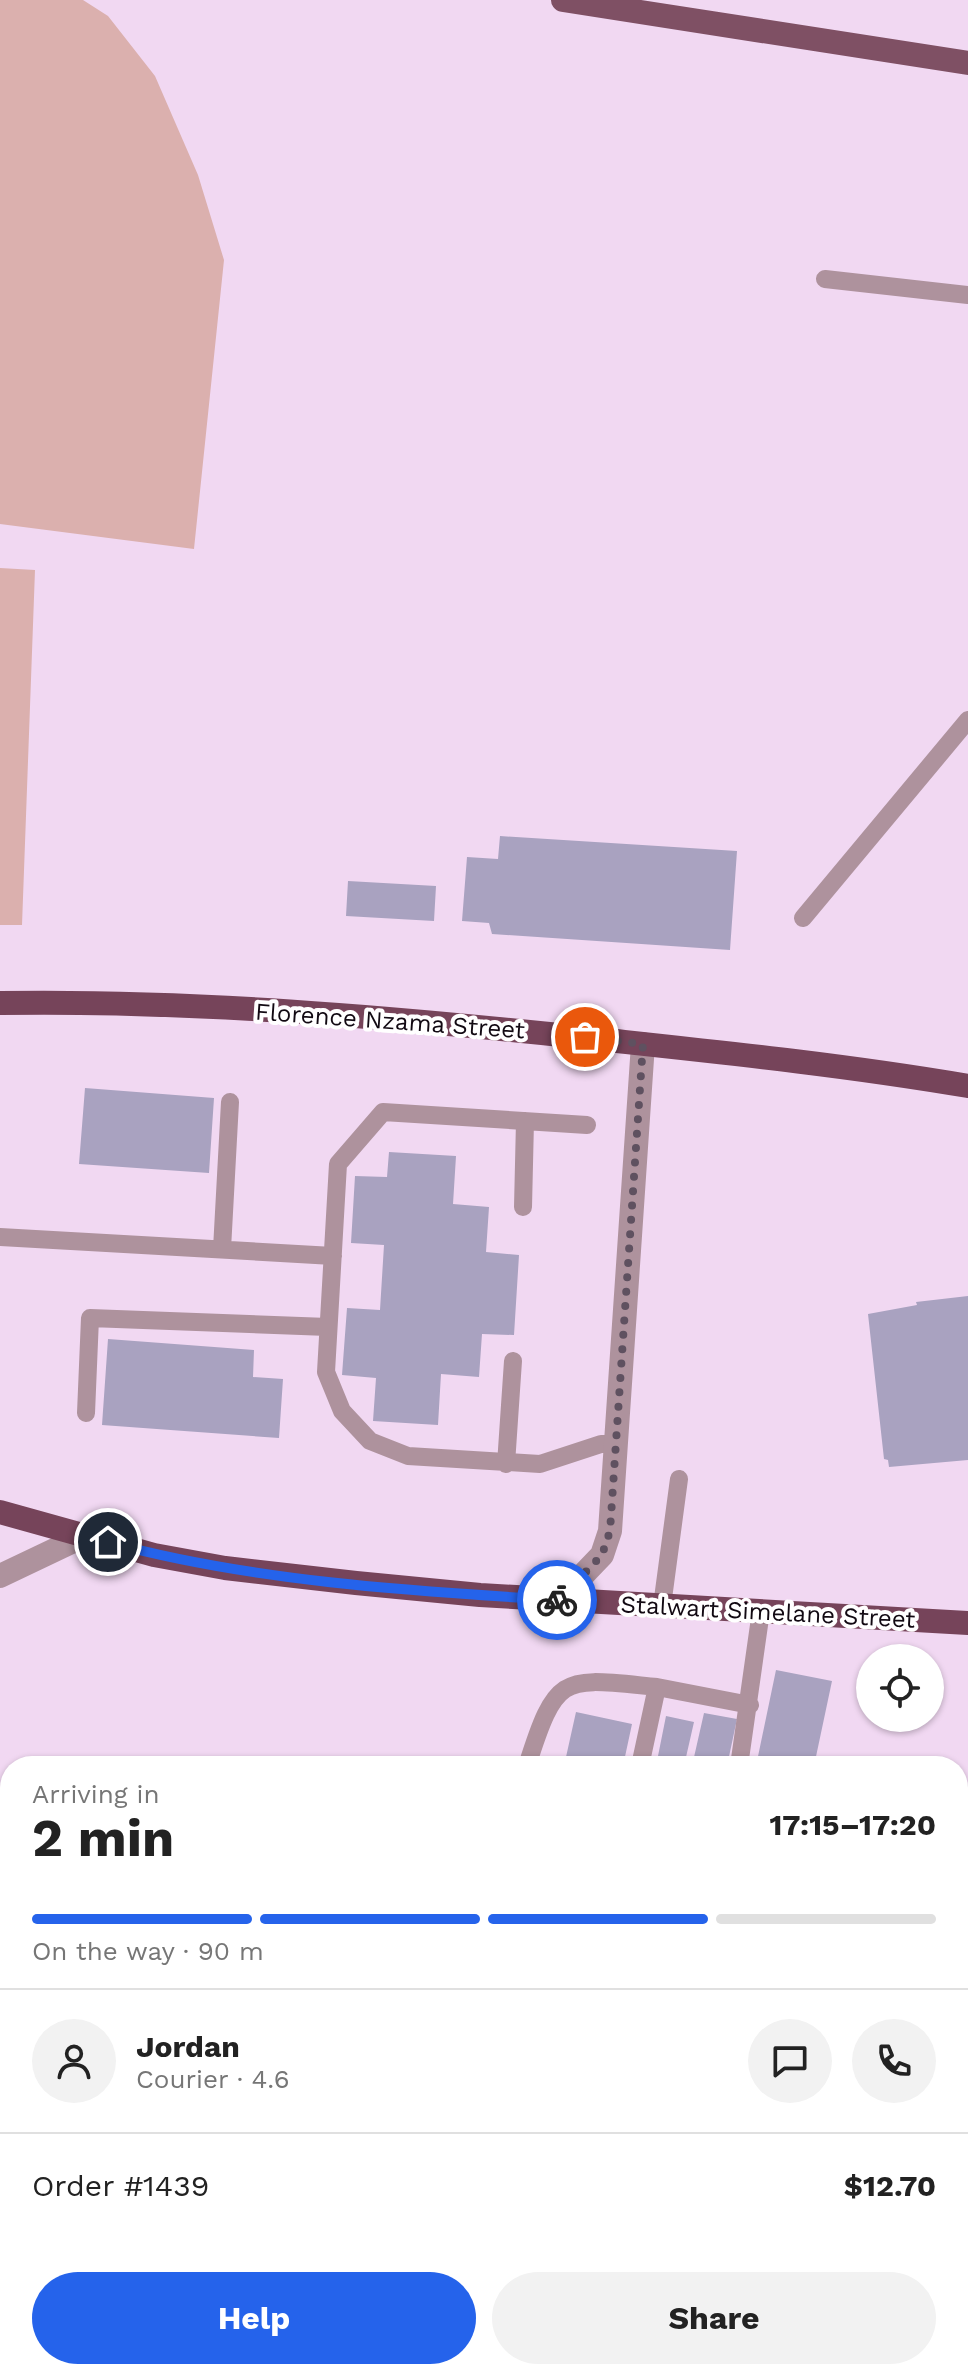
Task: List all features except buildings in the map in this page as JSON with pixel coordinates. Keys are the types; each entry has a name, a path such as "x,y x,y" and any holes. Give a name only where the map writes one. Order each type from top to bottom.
{"highway":[{"name":"Florence Nzama Street","path":"0,1003 183,1005 468,1025 968,1086"},
{"name":"Stalwart Simelane Street","path":"0,1512 154,1555 225,1568 371,1585 564,1600 968,1623"}],"main road":[{"path":"563,0 968,63"}],"street":[{"path":"564,1600 602,1555 610,1531 643,1044"},
{"path":"0,1576 84,1536"}],"lane":[{"path":"825,279 968,295"},
{"path":"803,918 968,720"},
{"path":"222,1249 230,1102"},
{"path":"587,1125 383,1112 338,1164 326,1372 342,1411 370,1441 408,1456 540,1464 601,1444 618,1444"},
{"path":"523,1207 525,1121"},
{"path":"0,1237 333,1256"},
{"path":"86,1413 90,1318 328,1327"},
{"path":"506,1464 513,1361"},
{"path":"662,1606 679,1479"},
{"path":"741,1756 761,1611"},
{"path":"531,1756 545,1715 563,1688 589,1680 657,1687 750,1705"},
{"path":"642,1756 657,1687"}],"shaded area":[{"path":"0,0 83,0 108,16 155,76 198,175 224,260 194,549 0,524"},
{"path":"0,568 35,570 22,925 0,925"}],"way so far":[{"path":"557,1600 564,1600 602,1555 610,1531 643,1044 585,1037"}],"route":[{"path":"108,1542 154,1555 225,1568 480,1595 557,1600"}]}
